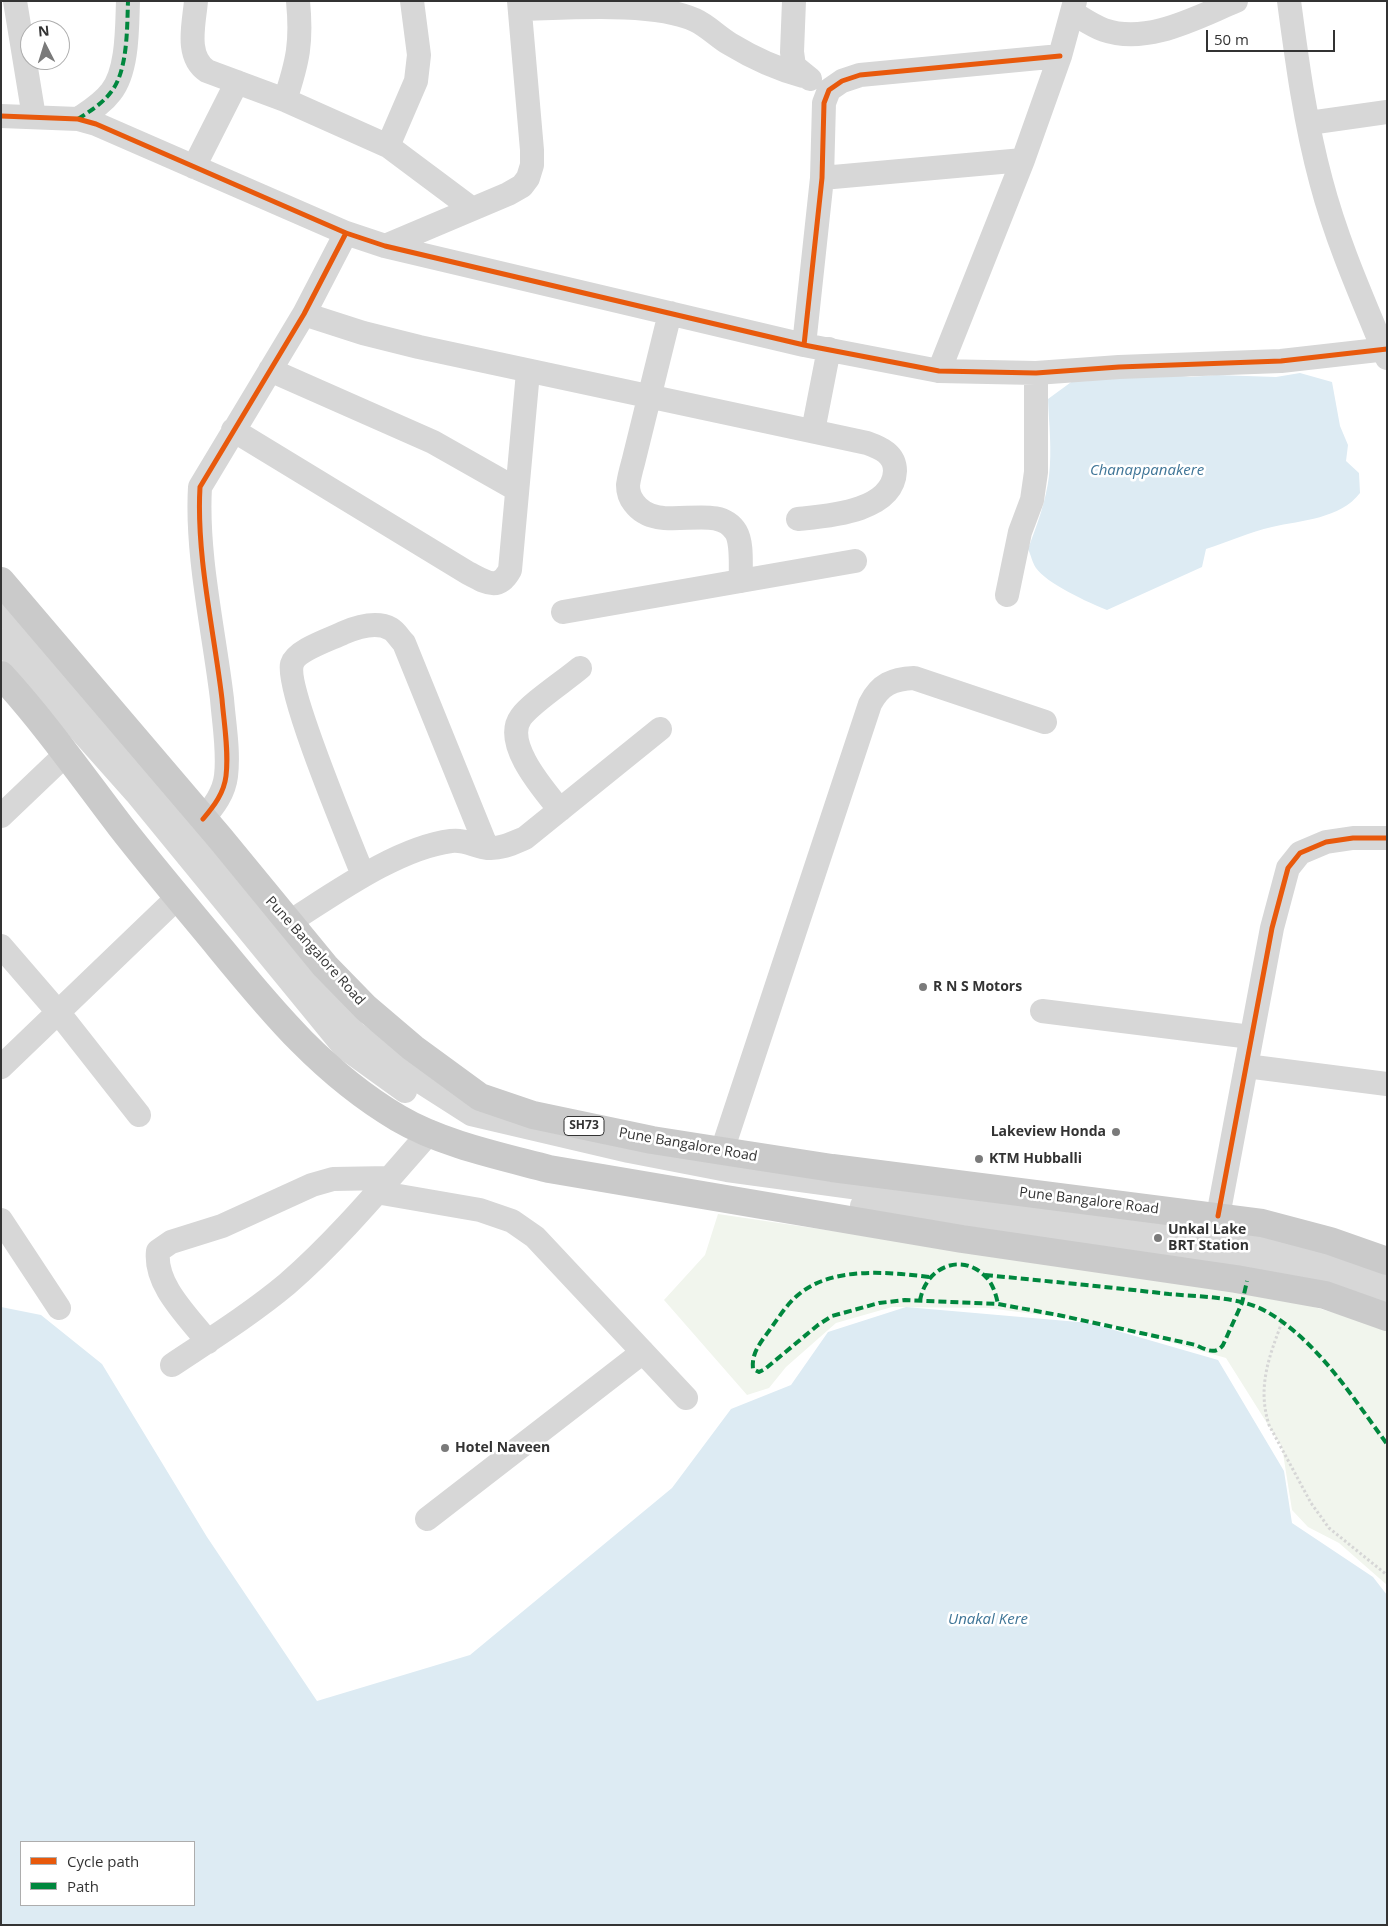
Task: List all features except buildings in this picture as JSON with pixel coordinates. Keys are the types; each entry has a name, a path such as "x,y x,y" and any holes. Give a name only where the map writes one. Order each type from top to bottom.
{"main road":[{"name":"Pune Bangalore Road","path":"1,581 203,818 325,966 366,1008 413,1048 480,1097 533,1115 652,1140 722,1152 1085,1202 1218,1216 1262,1223 1301,1233 1387,1261"},
{"path":"1,675 33,710 122,828 266,1004 311,1053 349,1086 400,1119 496,1156 608,1180 962,1239 1236,1279 1325,1294 1386,1309"}],"street":[{"path":"15,1 34,117"},
{"path":"78,119 104,101 113,90 122,68 127,38 128,1"},
{"path":"196,1 192,43 199,65 207,71 285,100 388,146 471,208"},
{"path":"285,100 299,56 301,34 298,1"},
{"path":"388,146 416,81 419,55 412,1"},
{"path":"794,1 792,52 794,66 803,76"},
{"path":"939,371 1023,160 1060,56 1074,7 1105,30 1127,33 1144,32 1178,25 1236,1"},
{"path":"1,116 78,119 96,124 346,232 385,246 804,345 939,371 1036,374 1119,367 1271,361 1386,353 1335,226 1320,179 1289,1"},
{"path":"385,246 471,208 508,194 522,186 528,178 532,165 520,5 602,8 677,14 696,20 728,44 780,70 803,76 829,90"},
{"path":"804,345 822,178 824,103 829,90 842,81 860,75 1060,56"},
{"path":"194,167 237,82"},
{"path":"1309,123 1387,112"},
{"path":"822,178 1023,160"},
{"path":"203,818 222,792 226,775 226,756 218,669 198,519 200,487 304,314 346,232"},
{"path":"670,313 630,478 630,497 638,508 647,515 662,519 708,518 722,520 737,533 741,581"},
{"path":"304,314 363,333 528,372 649,395 867,443 882,449 892,458 895,465 894,477 887,491 871,503 843,514 798,519"},
{"path":"813,431 829,350"},
{"path":"270,370 433,442 516,488"},
{"path":"234,430 468,574 489,584 498,583 505,578 510,570 528,372"},
{"path":"1007,595 1020,532 1032,500 1036,472 1036,374"},
{"path":"563,612 855,561"},
{"path":"1,609 152,785 354,1033 410,1075 471,1114 620,1149 726,1170 1234,1240 1315,1258 1387,1281"},
{"path":"363,875 302,717 291,676 292,662 298,654 352,630 374,625 391,629 404,643 487,848"},
{"path":"1,641 136,794 344,1047 402,1089 462,1128 593,1160 723,1185 1231,1261 1329,1282 1386,1309"},
{"path":"560,810 524,760 516,735 522,716 580,668"},
{"path":"722,1152 870,704 876,691 886,684 899,679 914,678 1045,722"},
{"path":"288,923 363,875 399,858 452,841 472,842 487,848 501,848 525,838 660,729"},
{"path":"1,816 66,754"},
{"path":"1218,1216 1272,928 1288,868 1300,853 1326,842 1353,838 1387,838"},
{"path":"1,1067 178,897"},
{"path":"1,946 58,1012 139,1115"},
{"path":"1042,1011 1251,1037"},
{"path":"1246,1066 1387,1084"},
{"path":"172,1365 208,1342 287,1284 329,1243 430,1132"},
{"path":"208,1342 172,1295 160,1274 157,1262 158,1251 171,1242 222,1226 326,1181 350,1177 480,1210 512,1221 535,1237 686,1398"},
{"path":"1,1220 59,1308"},
{"path":"427,1519 643,1352"}],"path":[{"path":"1282,1322 1265,1368 1265,1413 1269,1424 1311,1503 1329,1528 1387,1575"}],"shaded area":[{"path":"718,1214 1279,1297 1377,1325 1387,1331 1387,1585 1339,1543 1308,1527 1292,1510 1282,1447 1226,1358 1103,1323 988,1308 892,1307 836,1323 786,1367 769,1388 747,1395 664,1300 705,1255"}],"water":[{"name":"Chanappanakere","path":"1157,373 1190,377 1217,375 1276,377 1300,373 1332,382 1340,426 1348,445 1346,461 1359,473 1360,493 1352,502 1342,508 1320,517 1264,529 1206,549 1202,567 1107,610 1079,598 1041,574 1033,563 1028,549 1048,485 1050,447 1048,399 1074,380"},
{"name":"Unakal Kere","path":"1,1307 41,1315 102,1364 207,1537 317,1701 470,1655 672,1488 731,1409 791,1385 828,1332 906,1307 1090,1323 1218,1360 1284,1471 1292,1523 1373,1577 1387,1595 1387,1925 1,1925"}],"marked path":[{"path":"78,119 104,100 117,83 124,61 128,1"},
{"path":"920,1301 923,1289 936,1272 955,1264 966,1265 976,1269 986,1277 992,1286 998,1304"},
{"path":"929,1277 861,1273 827,1279 812,1286 798,1295 783,1311 755,1352 753,1369 759,1372 765,1369 818,1325 832,1316 879,1303 905,1300 998,1304 1196,1345 1214,1351 1223,1345 1242,1303 1247,1281"},
{"path":"985,1275 1220,1298 1258,1307 1287,1325 1304,1340 1348,1390 1387,1444"}],"cycle path":[{"path":"804,345 822,178 824,103 829,90 842,81 860,75 1060,56"},
{"path":"1,116 78,119 96,124 346,233 385,246 804,345 939,371 1036,373 1119,367 1281,361 1387,349"},
{"path":"203,819 221,794 226,776 227,757 222,699 203,566 199,513 200,487 304,314 346,233"},
{"path":"1218,1216 1272,928 1288,868 1300,853 1326,842 1353,838 1387,838"}],"place":[{"name":"R N S Motors","path":"923,987"},
{"name":"Lakeview Honda","path":"1116,1132"},
{"name":"KTM Hubballi","path":"979,1159"},
{"name":"Unkal Lake BRT Station","path":"1158,1238"},
{"name":"Hotel Naveen","path":"445,1448"}]}
